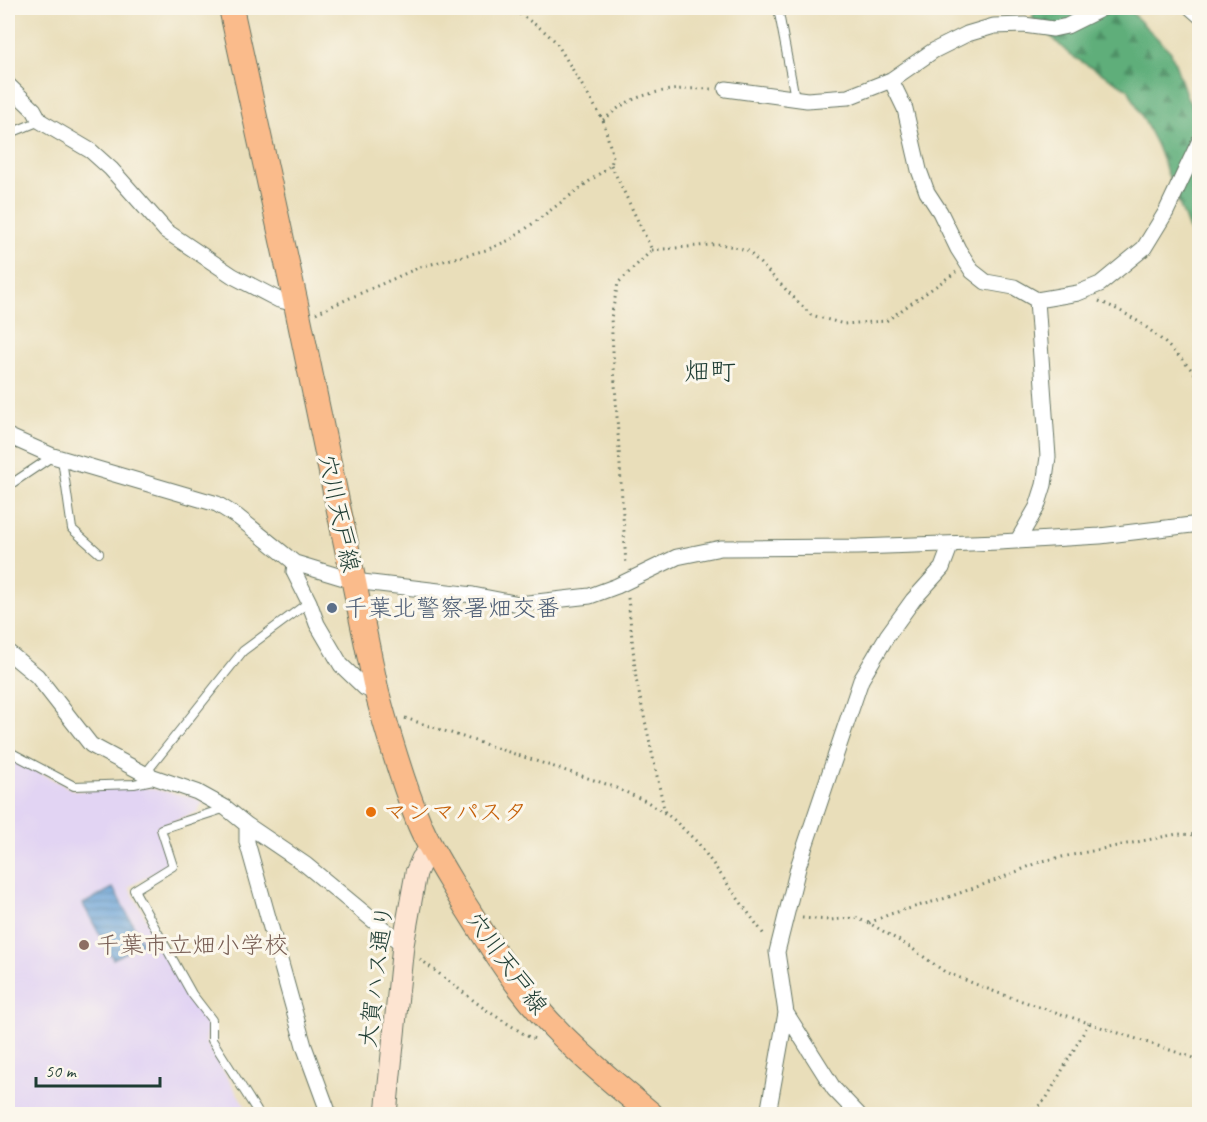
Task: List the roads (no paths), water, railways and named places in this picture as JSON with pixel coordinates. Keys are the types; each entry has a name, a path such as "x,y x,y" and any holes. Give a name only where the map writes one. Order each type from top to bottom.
{"main road":[{"name":"穴川天戸線","path":"231,8 380,703 419,825 495,953 519,986 551,1024 582,1055 651,1114"}],"street":[{"path":"726,89 807,100 848,97 891,80 933,51 968,34 994,26 1024,25 1053,29 1067,27 1103,8"},
{"path":"1191,8 1200,16"},
{"path":"891,80 905,109 919,170 927,192 972,271 986,282 1014,287 1037,300 1078,293 1100,284 1144,248 1166,212 1200,140"},
{"path":"8,85 34,110 40,121 92,151 166,231 233,276 297,312"},
{"path":"1018,540 1037,507 1044,485 1048,457 1037,300"},
{"path":"8,436 57,458 217,504 237,516 295,563 354,581 472,595 519,604 590,596 627,582 677,557 721,548 951,544 1100,536 1200,524"},
{"path":"768,1114 786,1013 777,952 799,864 861,680 906,609 942,568 951,544"},
{"path":"295,563 294,572 317,624 341,665 380,703"},
{"path":"8,652 37,676 91,746 153,777 197,792 226,808 306,865 403,945"},
{"path":"247,825 247,842 304,1046 329,1114"},
{"name":"大賀ハス通り","path":"386,1114 403,945 416,873 422,859 431,848"},
{"path":"786,1013 834,1089 858,1114"}],"lane":[{"path":"778,8 795,98"},
{"path":"8,134 40,121"},
{"path":"8,486 57,458 72,529 99,553"},
{"path":"8,751 74,786 134,784 153,777 243,651 309,602"},
{"path":"226,808 161,829 173,866 134,890 192,994 212,1020 212,1040 259,1114"}],"water":[{"path":"113,888 143,943 113,959 83,904"}],"place":[{"name":"千葉北警察署畑交番","path":"332,608"},
{"name":"マンマパスタ","path":"371,812"},
{"name":"千葉市立畑小学校","path":"84,945"}],"district":[{"name":"畑町","path":"710,371"}]}
